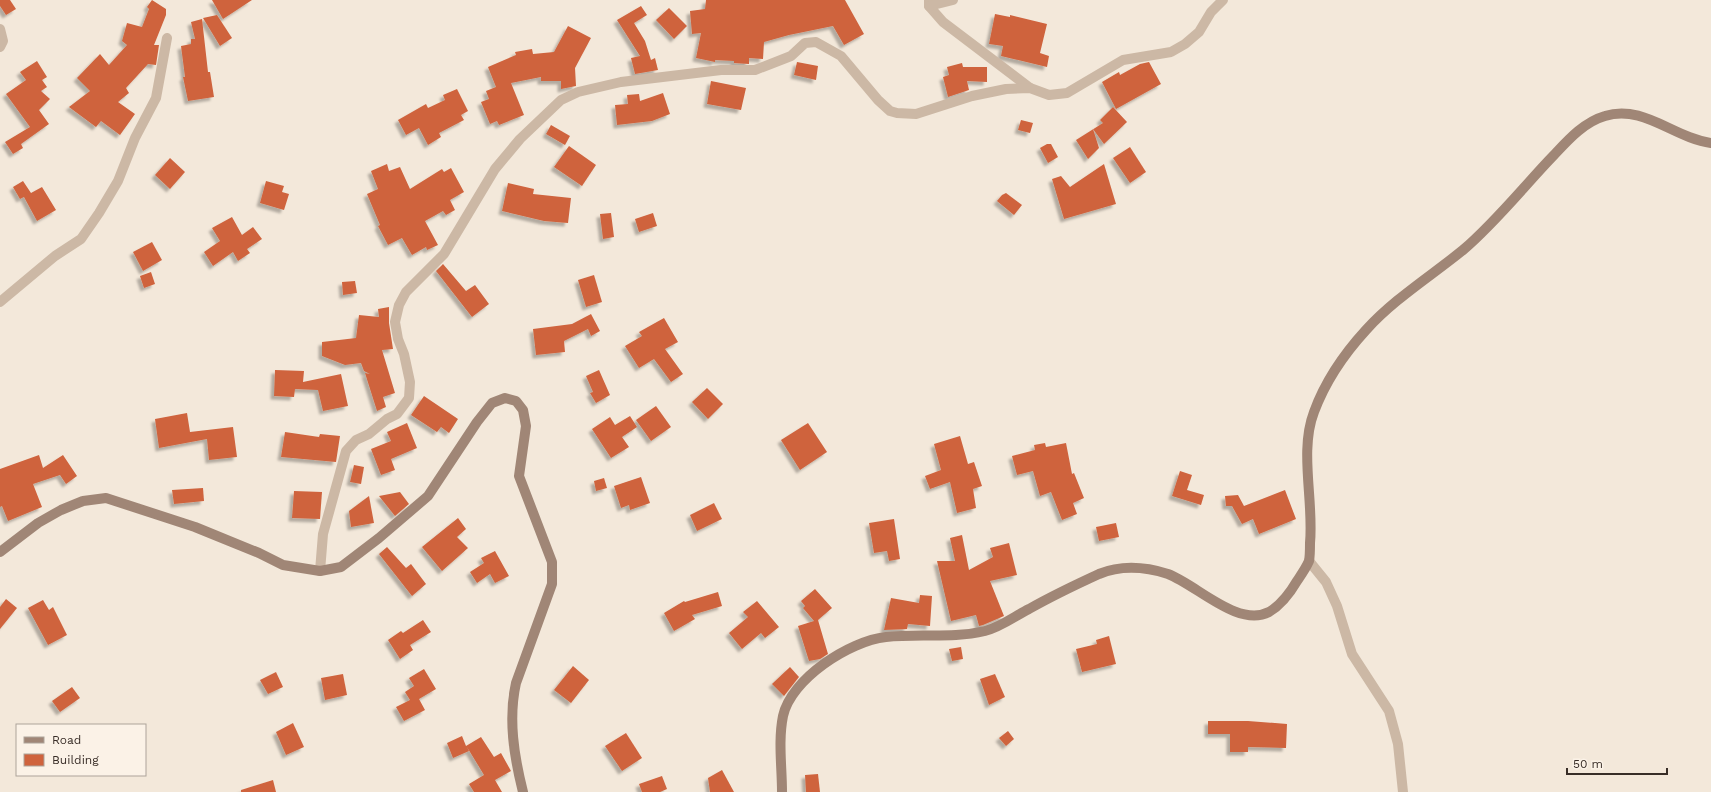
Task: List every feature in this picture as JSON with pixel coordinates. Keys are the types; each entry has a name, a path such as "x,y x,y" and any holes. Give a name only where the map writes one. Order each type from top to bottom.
{"main road":[{"path":"782,792 780,732 786,707 790,698 809,678 832,658 849,647 868,640 885,637 940,637 966,635 988,630 1109,570 1152,570 1169,575 1236,613 1253,617 1268,612 1281,603 1292,590 1309,561 1312,507 1308,444 1313,414 1324,389 1343,356 1368,328 1433,272 1464,249 1566,142 1589,123 1604,116 1621,113 1636,115 1650,119 1693,140 1711,143"},
{"path":"0,552 38,522 61,510 83,501 106,498 195,527 259,552 283,565 320,571 341,567 379,538 428,496 477,422 492,403 505,398 516,401 523,410 526,426 518,476 552,562 552,584 512,698 511,722 523,792"}],"street":[{"path":"953,0 929,3 943,22 1030,88 1049,95 1067,93 1122,60 1171,52 1185,44 1199,32 1211,12 1223,0"},
{"path":"0,29 3,41 0,48"},
{"path":"0,302 55,256 81,239 99,213 118,181 135,138 156,98 167,38"},
{"path":"320,571 323,534 346,451 356,440 369,434 387,419 397,414 409,398 410,382 404,354 398,339 396,322 399,305 406,292 444,254 495,169 520,139 561,100 578,92 621,82 721,70 755,70 790,56 805,43 816,42 841,56 878,100 890,111 897,113 916,114 972,96 1006,89 1030,88"},
{"path":"1309,561 1326,582 1336,606 1352,654 1389,711 1398,744 1403,792"}],"building":[{"path":"0,0 10,0 16,9 6,15 0,6"},
{"path":"152,0 166,9 166,15 154,45 159,45 156,65 148,64 126,88 129,93 118,102 135,114 120,135 101,121 96,127 69,107 90,91 77,78 100,54 109,65 127,45 122,41 127,23 142,27 149,9 147,7"},
{"path":"212,0 252,0 223,19"},
{"path":"706,0 845,0 864,34 844,45 833,26 789,35 764,42 763,59 749,58 749,64 734,63 734,61 715,60 715,62 696,58 701,33 692,34 690,11 705,9"},
{"path":"641,6 647,15 634,23 645,41 651,60 655,58 658,70 635,74 631,58 640,56 617,20"},
{"path":"669,8 687,26 674,39 656,20"},
{"path":"995,14 1010,17 1010,15 1047,24 1040,53 1049,56 1047,67 1001,56 1003,46 989,44"},
{"path":"217,15 232,38 220,46 203,18"},
{"path":"202,19 208,72 210,72 214,97 188,101 183,77 185,77 181,46 191,44 191,39 195,39 191,22"},
{"path":"568,26 591,38 575,68 576,86 561,89 561,81 541,81 541,77 511,83 524,115 499,125 497,121 490,124 481,102 489,99 486,91 496,87 488,67 516,55 515,52 532,49 533,54 554,52"},
{"path":"37,61 47,77 42,80 47,87 41,91 50,99 39,110 49,124 21,144 23,148 13,154 5,142 30,127 6,94 26,80 20,72"},
{"path":"797,62 818,66 816,80 794,75"},
{"path":"1149,62 1161,84 1116,109 1102,82 1119,72 1120,75 1140,64"},
{"path":"962,63 963,67 987,67 987,82 967,81 969,90 948,97 943,77 949,75 947,67"},
{"path":"711,81 746,88 741,110 707,104"},
{"path":"457,89 468,111 461,115 464,120 439,133 441,137 428,145 419,128 406,135 398,120 426,104 428,108 445,100 443,95"},
{"path":"663,93 670,114 652,121 617,125 615,105 628,104 627,95 639,94 640,101"},
{"path":"1113,107 1127,122 1104,144 1093,129 1103,123 1100,120"},
{"path":"1021,120 1033,123 1030,133 1018,130"},
{"path":"551,125 570,136 565,145 546,134"},
{"path":"1093,129 1099,148 1088,159 1076,140"},
{"path":"1047,144 1051,144 1058,157 1048,163 1040,148"},
{"path":"569,146 596,165 582,186 554,167"},
{"path":"1130,147 1146,172 1130,183 1113,158"},
{"path":"170,158 185,172 170,189 155,175"},
{"path":"387,164 389,171 400,167 410,189 442,169 444,172 451,168 464,192 450,200 455,210 446,215 443,211 425,221 438,245 427,250 426,247 412,255 402,238 388,245 378,226 380,225 367,194 378,189 371,171"},
{"path":"1104,164 1116,204 1064,219 1052,179 1061,176 1070,187"},
{"path":"23,181 31,193 42,187 56,210 37,221 24,197 20,199 13,187"},
{"path":"266,181 284,186 282,192 289,194 284,210 260,203"},
{"path":"508,183 534,189 533,194 571,198 568,223 544,221 502,211"},
{"path":"1006,193 1022,205 1014,215 997,201"},
{"path":"611,213 614,237 603,239 600,214"},
{"path":"653,213 657,226 639,232 635,219"},
{"path":"232,217 242,235 253,227 262,239 247,249 250,253 238,261 233,252 213,266 204,252 220,241 212,228"},
{"path":"152,242 162,260 143,271 133,252"},
{"path":"443,264 466,291 475,285 489,304 472,317 436,271"},
{"path":"151,272 155,284 144,288 140,276"},
{"path":"594,275 602,302 586,307 578,280"},
{"path":"355,281 357,293 343,295 342,282"},
{"path":"389,307 389,323 393,349 382,350 395,393 383,397 386,407 377,411 365,373 370,374 364,371 361,363 345,365 322,356 322,342 356,338 359,315 379,317 378,309"},
{"path":"591,314 600,331 591,336 588,329 564,341 565,352 536,355 533,329 572,324"},
{"path":"664,318 678,342 665,349 683,374 671,382 654,359 639,368 625,346 642,336 639,332"},
{"path":"275,370 304,371 303,382 341,374 348,406 323,411 318,390 295,389 294,397 274,396"},
{"path":"599,370 610,395 596,403 590,393 593,392 586,376"},
{"path":"707,388 723,404 708,419 692,402"},
{"path":"424,396 458,419 449,433 441,427 437,432 411,415"},
{"path":"656,406 671,427 651,441 636,420"},
{"path":"187,413 190,432 233,427 237,457 209,460 207,439 159,448 155,419"},
{"path":"630,416 637,427 622,437 629,447 611,458 592,429 610,417 615,425"},
{"path":"407,423 417,448 391,459 395,470 381,475 371,449 391,441 387,432"},
{"path":"808,423 827,452 800,470 781,440"},
{"path":"285,432 319,437 320,434 340,436 336,462 281,457"},
{"path":"960,436 968,464 974,462 982,486 973,489 976,508 957,513 950,482 930,489 925,476 941,470 934,444"},
{"path":"1045,443 1046,447 1066,443 1072,474 1074,473 1084,498 1073,503 1077,514 1062,520 1051,492 1040,496 1033,471 1017,475 1012,456 1035,450 1034,445"},
{"path":"39,455 43,468 63,455 77,476 66,484 60,475 33,484 42,507 8,521 2,506 0,507 0,469"},
{"path":"354,465 364,467 361,484 350,482"},
{"path":"1180,471 1192,475 1187,490 1204,495 1201,505 1172,496"},
{"path":"641,477 650,503 630,510 629,505 621,508 614,486"},
{"path":"604,478 607,488 596,491 594,481"},
{"path":"203,488 204,501 174,504 172,490"},
{"path":"1285,490 1296,519 1259,534 1253,519 1242,524 1232,506 1226,506 1225,496 1238,495 1244,506"},
{"path":"294,491 322,492 320,519 292,518"},
{"path":"400,492 409,504 395,516 379,496"},
{"path":"369,496 374,523 351,527 349,511"},
{"path":"714,503 722,519 697,531 690,515"},
{"path":"458,518 466,529 457,537 468,548 442,571 422,547"},
{"path":"894,519 900,559 889,561 887,551 874,553 869,523"},
{"path":"1116,523 1119,537 1099,541 1096,527"},
{"path":"962,535 969,570 993,557 990,548 1009,543 1017,575 990,581 1004,616 979,626 976,615 951,621 937,561 955,561 950,538"},
{"path":"387,547 406,568 411,564 426,584 412,596 379,554"},
{"path":"495,551 509,576 495,583 490,574 477,583 470,572 484,563 481,558"},
{"path":"815,589 832,608 818,620 828,654 820,659 809,661 798,626 814,621 803,608 805,606 801,601"},
{"path":"718,592 722,606 692,615 695,619 674,631 664,613 684,601 685,602"},
{"path":"920,595 932,596 930,626 908,624 907,629 884,630 891,598 919,603"},
{"path":"6,599 17,608 0,629 0,607"},
{"path":"43,600 49,610 53,607 67,635 48,645 28,608"},
{"path":"757,601 779,627 765,638 761,633 742,649 729,633 748,617 743,612"},
{"path":"423,620 431,632 410,645 413,650 400,659 388,640 401,631 403,633"},
{"path":"1109,636 1116,664 1082,672 1076,649 1097,644 1096,640"},
{"path":"961,647 963,659 952,661 949,649"},
{"path":"573,666 589,680 571,703 554,690"},
{"path":"790,667 799,677 784,696 772,684"},
{"path":"424,669 436,689 419,699 425,710 404,721 396,707 410,700 405,692 414,686 409,678"},
{"path":"276,672 283,687 268,694 260,680"},
{"path":"343,674 347,695 325,700 321,678"},
{"path":"995,674 1005,697 989,705 980,679"},
{"path":"72,687 80,698 60,712 52,701"},
{"path":"1208,721 1248,721 1287,724 1286,748 1248,747 1248,752 1230,752 1230,734 1208,734"},
{"path":"293,723 304,747 286,755 276,732"},
{"path":"1008,731 1014,739 1006,746 999,738"},
{"path":"626,733 642,758 622,771 605,746"},
{"path":"462,736 466,746 481,737 494,757 501,753 511,771 495,780 502,792 474,792 469,784 484,775 467,747 469,751 453,758 447,743"},
{"path":"722,770 734,792 710,792 708,778"},
{"path":"818,774 820,792 806,792 805,775"},
{"path":"662,776 667,789 660,792 642,792 639,784"},
{"path":"273,780 276,792 241,792 241,790"}]}
